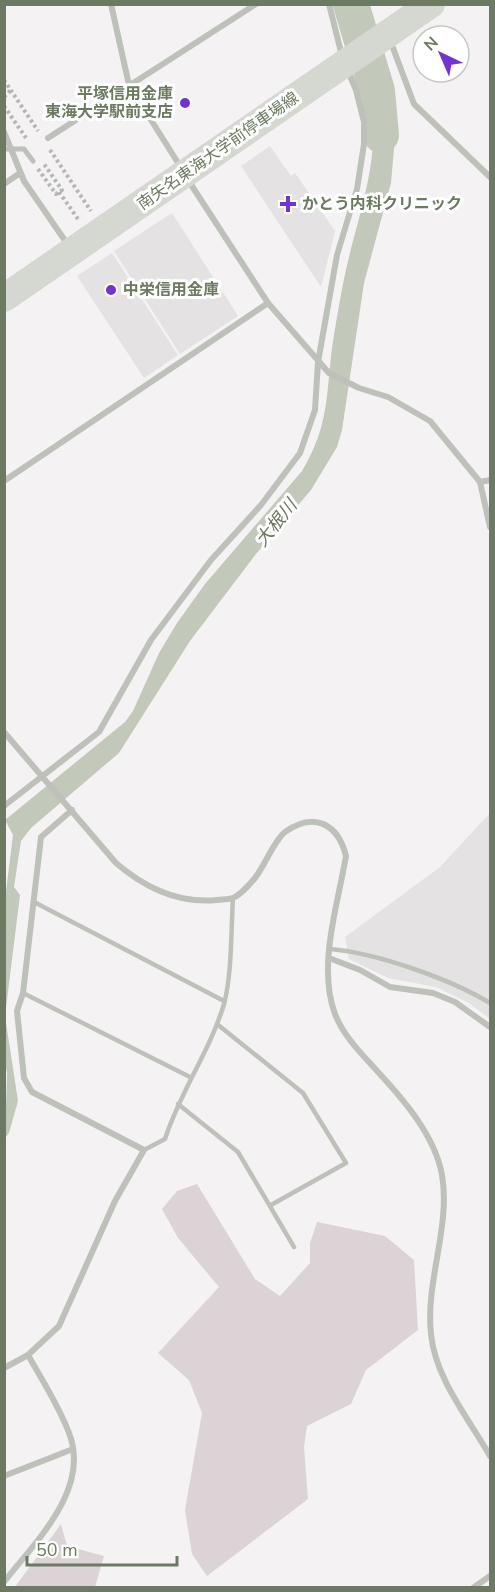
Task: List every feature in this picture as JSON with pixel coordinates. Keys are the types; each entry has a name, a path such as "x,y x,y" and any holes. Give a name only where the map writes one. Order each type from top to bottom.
{"main road":[{"name":"南矢名東海大学前停車場線","path":"4,298 431,4"}],"street":[{"path":"111,4 129,86 268,303 329,373 359,388 388,397 430,421 480,482 490,527"},
{"path":"48,138 256,4"},
{"path":"4,806 99,732 151,640 212,560 261,505 300,453 315,410 318,362 337,255 357,189 364,144 364,122 356,90 336,40 329,4"},
{"path":"385,36 414,104 490,177"},
{"path":"4,132 20,173 73,252"},
{"path":"4,149 24,149 30,145"},
{"path":"24,149 33,161"},
{"path":"4,183 20,173"},
{"path":"4,481 268,303"},
{"path":"480,482 490,480"},
{"path":"4,732 116,863 134,878 175,896 204,901 233,898 264,866 283,833 304,822 322,823 335,831 343,842 346,856 329,958 330,990 335,1013 347,1036 415,1118 437,1158 442,1177 442,1210 430,1333 444,1378 490,1456"},
{"path":"4,1368 28,1355 59,1326 115,1201 144,1150 32,1092 24,1078 16,1011 23,993 40,837 72,810"},
{"path":"329,958 360,970 390,987 433,993 455,1002 490,1027"},
{"path":"4,1582 65,1499 73,1474 73,1449 69,1433 28,1355"},
{"path":"4,1476 73,1449"},
{"path":"473,1587 490,1576"}],"lane":[{"path":"144,1150 165,1139 190,1077 217,1024 224,1001 233,898"},
{"path":"33,902 224,1001"},
{"path":"330,949 350,951 447,982 490,1003"},
{"path":"23,993 190,1077"},
{"path":"217,1024 303,1093 346,1164 271,1205"},
{"path":"178,1104 238,1152 294,1247"}],"path":[{"path":"4,97 11,90"},
{"path":"4,106 79,220"},
{"path":"33,161 59,192"}],"shaded area":[{"path":"270,146 291,176 295,173 335,231 321,287 241,166"},
{"path":"172,213 238,316 180,354 114,251"},
{"path":"112,253 178,355 144,378 77,276"},
{"path":"490,813 490,1019 469,1003 436,987 388,978 349,959 345,937 440,867"},
{"path":"197,1184 255,1279 280,1296 310,1263 310,1243 317,1222 385,1236 414,1260 418,1330 366,1370 351,1404 307,1426 304,1447 308,1499 207,1576 192,1554 185,1510 202,1413 189,1380 158,1353 219,1287 178,1238 162,1209 177,1191"},
{"path":"61,1524 67,1546 104,1556 95,1587 15,1587"}],"water":[{"path":"344,5 364,5 392,89 396,126 391,183 364,283 342,430 337,447 311,490 256,554 190,641 119,753 31,828 21,841 14,887 20,895 5,1016 18,1101 9,1133 5,1138 7,1073 4,1056 6,891 13,835 5,820 125,722 133,711 159,653 177,623 205,584 302,471 311,455 322,425 340,300 366,191 373,144 370,96 374,93 376,81 374,70"}],"pier":[{"path":"370,16 387,65 374,75 361,44 351,29"}],"waterway":[{"name":"大根川","path":"351,4 377,91 381,135"}],"place":[{"name":"平塚信用金庫 東海大学駅前支店","path":"185,103"},
{"name":"かとう内科クリニック","path":"288,204"},
{"name":"中栄信用金庫","path":"111,290"}]}
